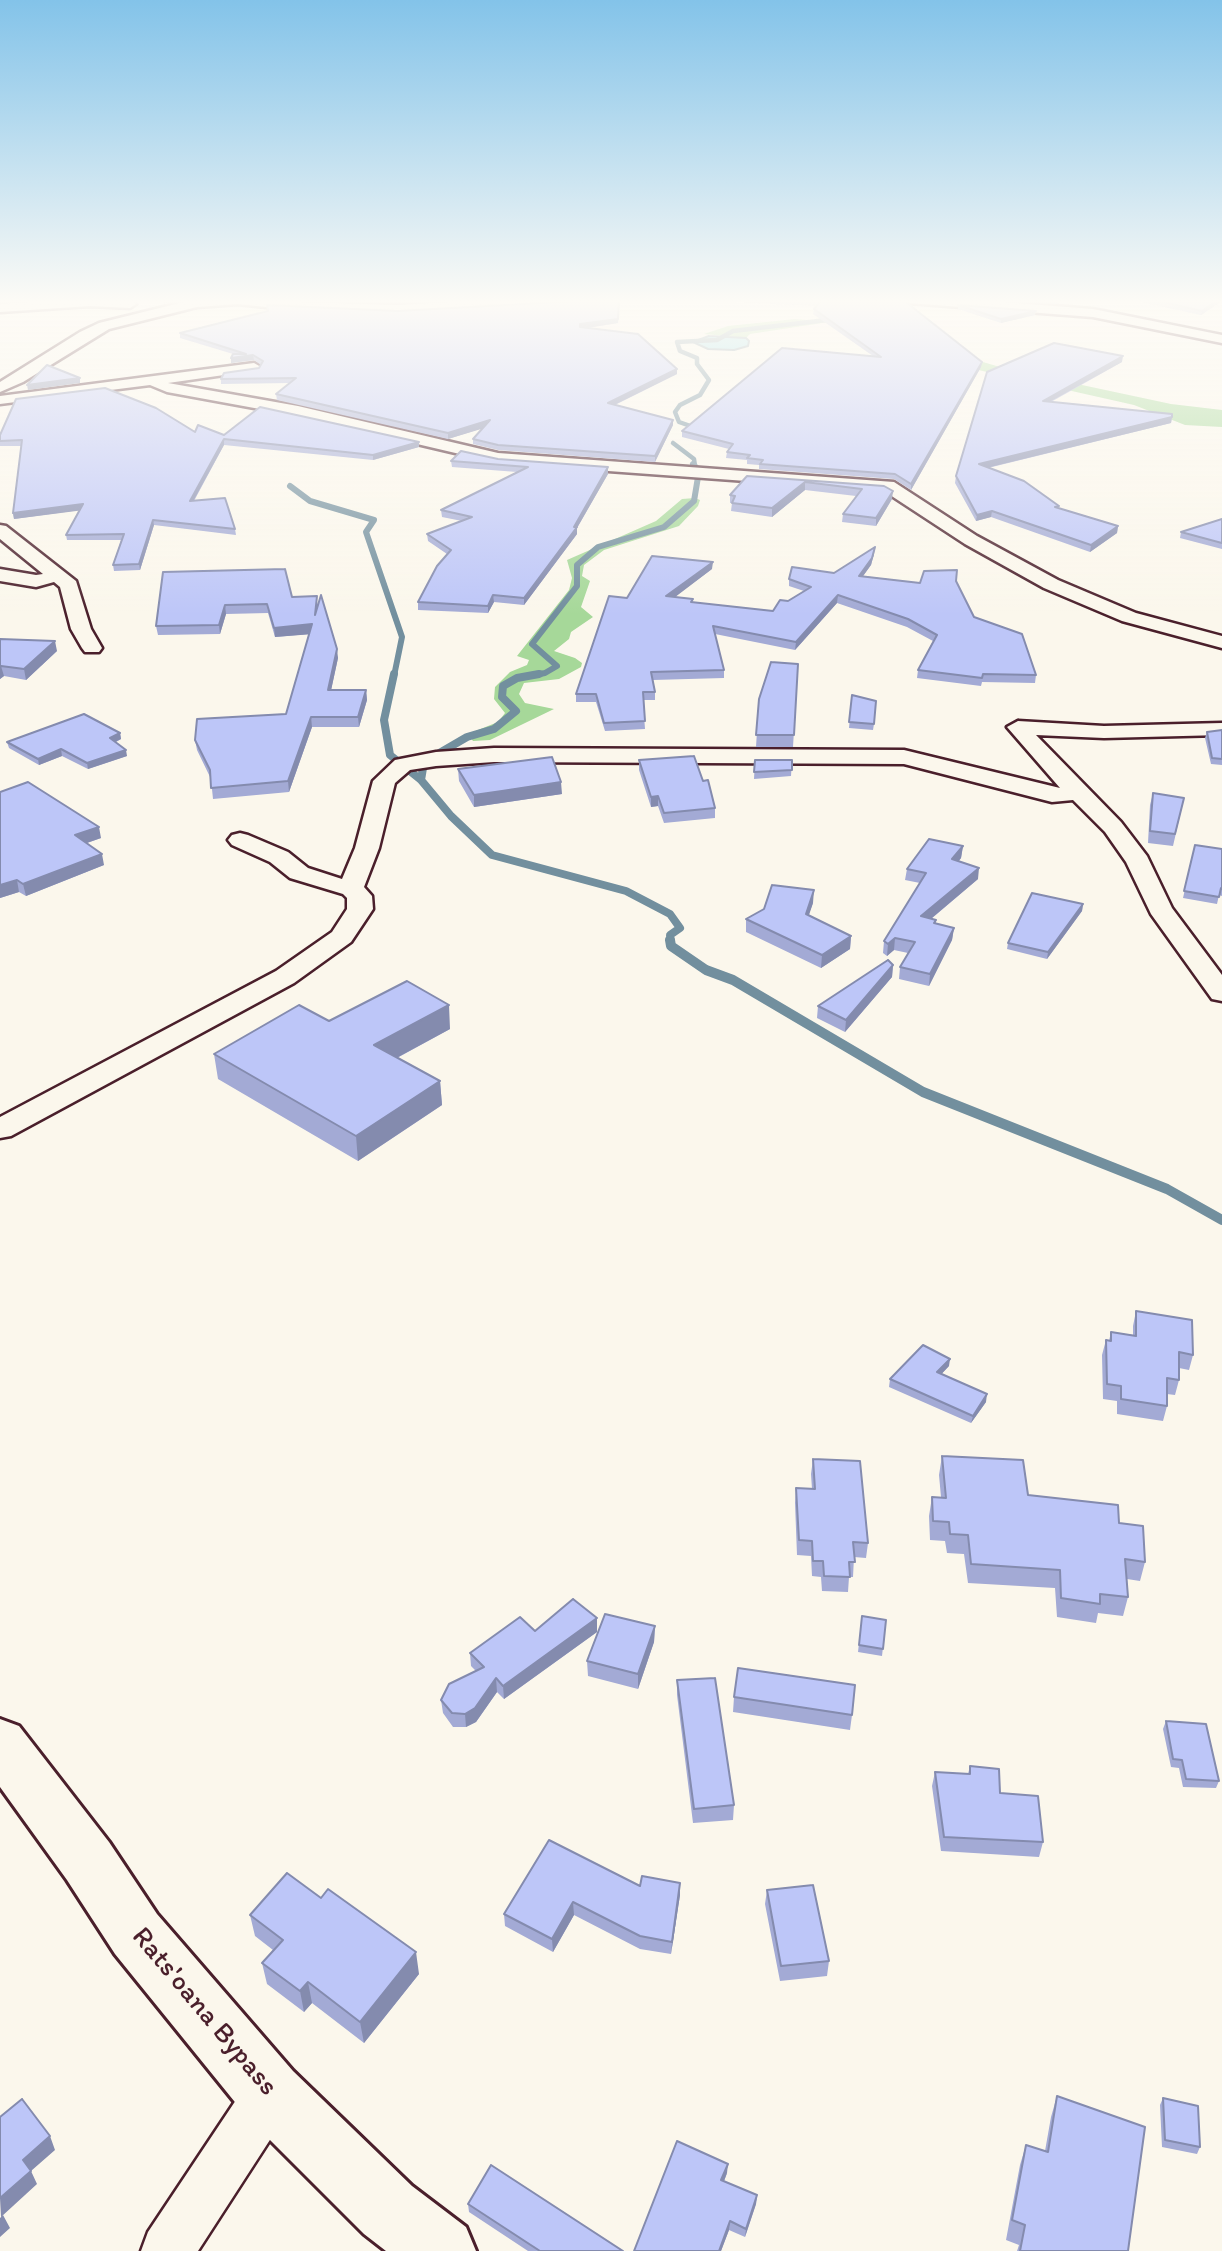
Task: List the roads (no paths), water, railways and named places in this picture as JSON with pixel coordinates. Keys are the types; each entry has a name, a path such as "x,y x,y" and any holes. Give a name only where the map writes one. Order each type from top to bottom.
{"street":[{"path":"259,404 498,458 888,486 971,540 1051,584 1129,617 1222,642"},
{"path":"0,530 69,585 80,629 92,648"},
{"path":"0,575 36,581 57,576"},
{"path":"1222,729 1104,732 1018,727 1058,773 1113,827 1138,861 1160,909 1222,993"},
{"path":"351,888 367,848 384,781 403,765 436,759 494,755 904,757 921,759 1052,795 1080,793"},
{"path":"0,1129 285,977 342,937 360,909 359,896 351,888 322,882 299,873 279,858 240,840"},
{"name":"Rats'oana Bypass","path":"0,1742 88,1861 136,1934 270,2094 387,2210 442,2251"},
{"path":"167,2251 270,2094"}],"waterway":[{"path":"682,404 675,412 679,422 699,429"},
{"path":"673,443 694,459 695,466"},
{"path":"529,676 545,673 557,666 532,644 577,586 577,565 598,547 664,527 694,501 699,471 693,464"},
{"path":"290,486 310,501 374,520 366,532 402,637 394,676"},
{"path":"394,674 384,720 390,755 421,780"},
{"path":"421,780 424,762 467,737 494,729 516,711 502,697 503,686 517,678 539,674"},
{"path":"421,780 451,816 492,855 626,891 670,914 680,928 670,935 671,942"},
{"path":"670,940 671,946 706,970 733,980 923,1092 1167,1189 1222,1220"}]}
